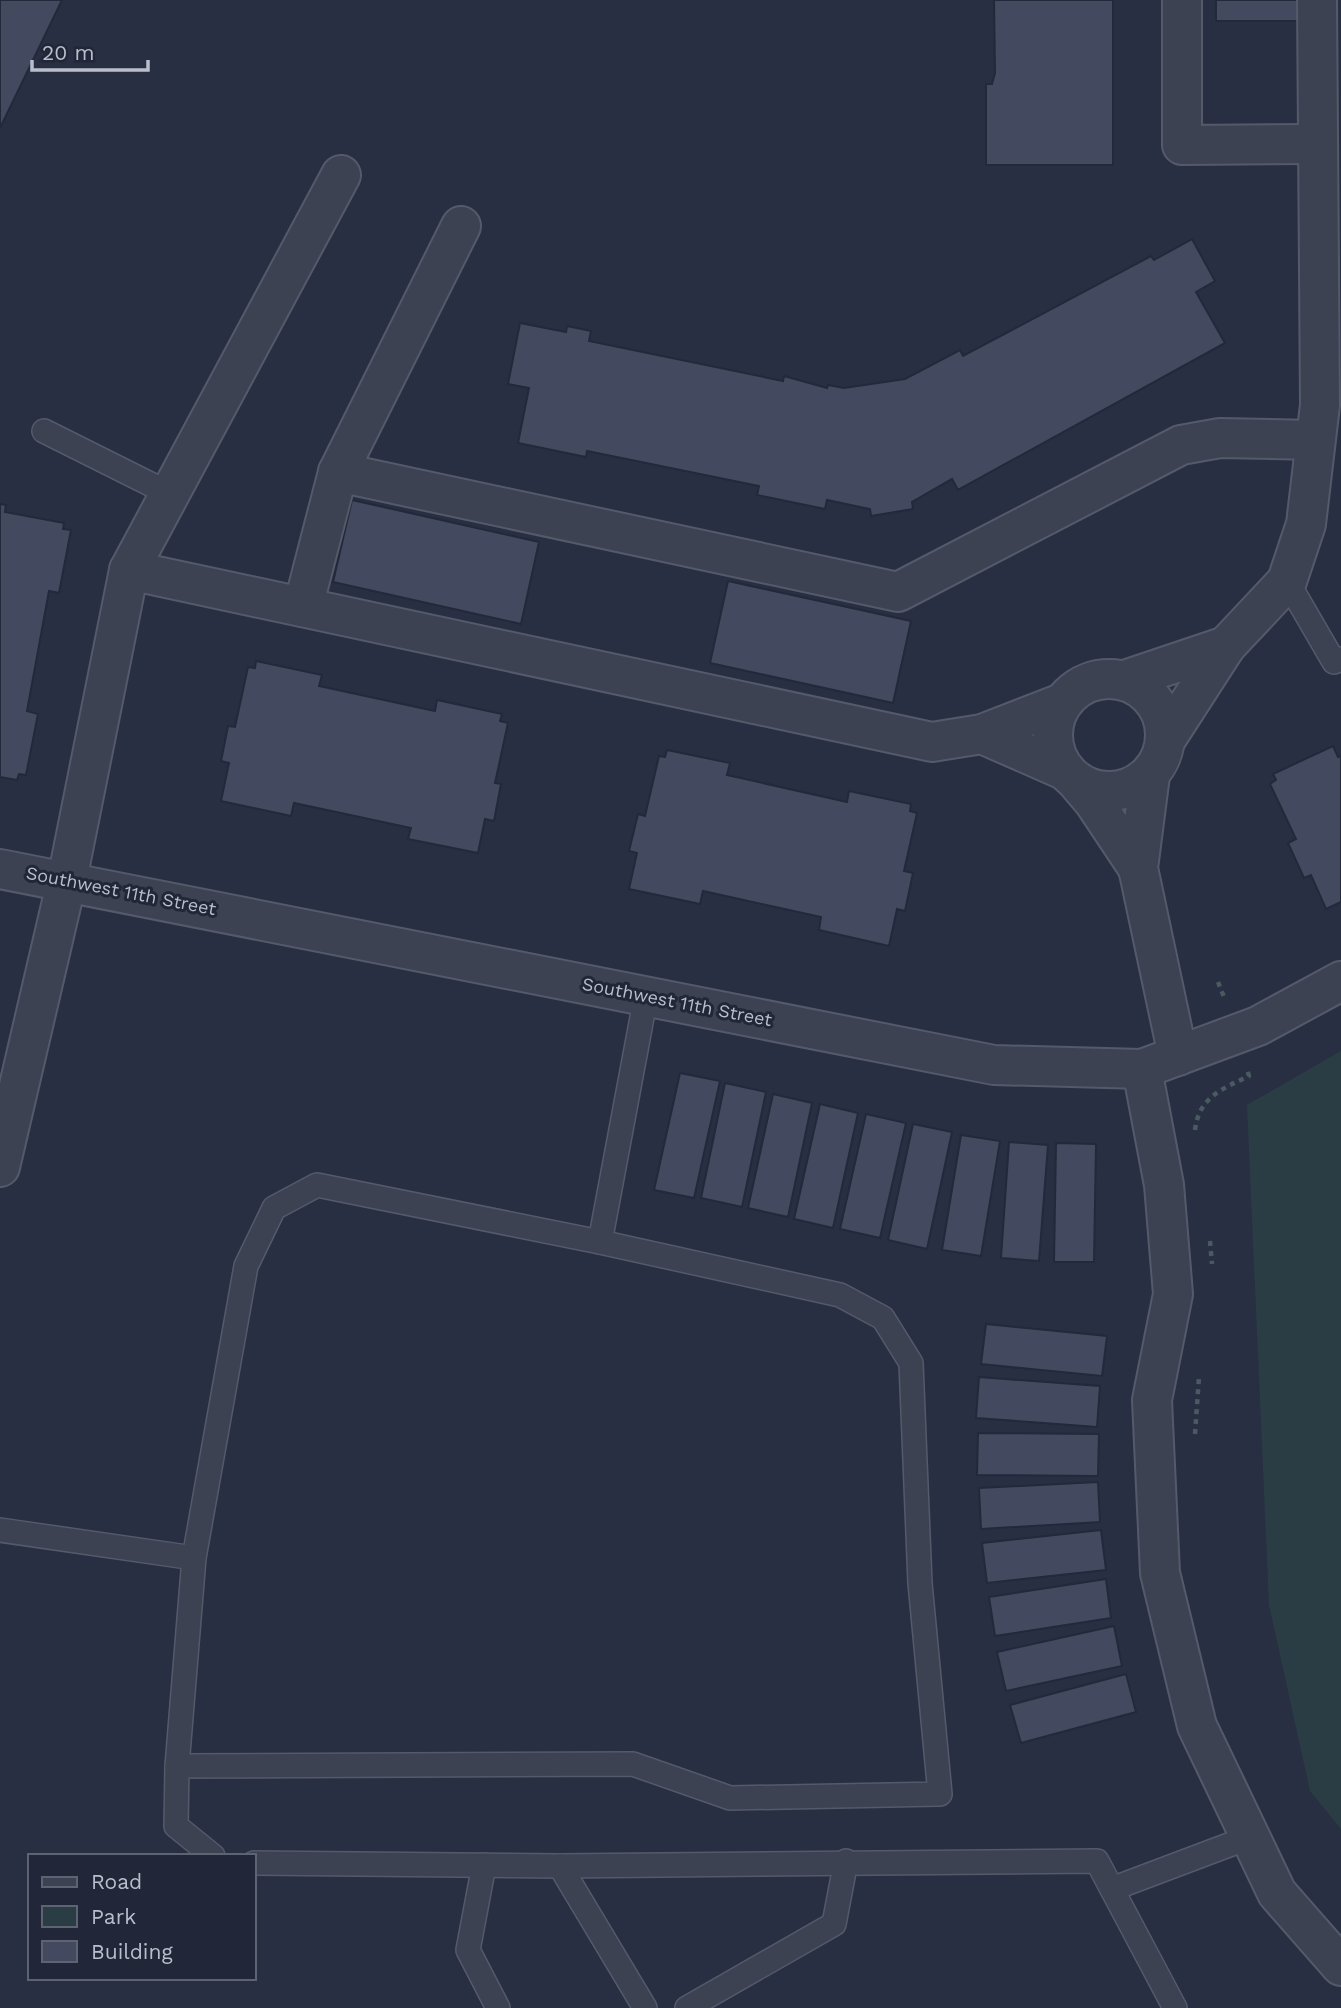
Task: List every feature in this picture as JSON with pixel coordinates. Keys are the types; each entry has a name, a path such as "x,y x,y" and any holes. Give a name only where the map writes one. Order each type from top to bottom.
{"street":[{"path":"1182,0 1182,145 1318,144"},
{"path":"982,734 1071,776 1096,791 1115,792 1134,786 1150,775 1161,759 1166,739 1226,646 1287,581 1306,524 1320,405 1317,0"},
{"path":"0,1167 67,880 129,570 341,175"},
{"path":"303,607 338,472 460,226"},
{"path":"338,472 898,592 1181,445 1220,438 1315,440"},
{"path":"129,570 932,742 982,734 1062,704"},
{"path":"1125,680 1226,646"},
{"path":"1138,868 1094,802 1056,755 1052,737 1054,720 1062,704 1074,691 1090,682 1108,678 1125,680 1141,688 1156,702 1164,720 1166,739"},
{"path":"1150,775 1138,868 1178,1056"},
{"name":"Southwest 11th Street","path":"0,869 67,880 994,1065 1142,1069 1236,1034 1341,981"},
{"path":"1142,1069 1164,1185 1173,1294 1152,1400 1160,1573 1197,1726 1277,1893 1341,1966"}],"lane":[{"path":"44,431 170,494"},
{"path":"1287,581 1334,663 1341,659"},
{"path":"600,1242 646,996"},
{"path":"177,1766 633,1764 730,1798 940,1794 920,1583 911,1363 883,1318 840,1296 600,1242 317,1185 274,1208 246,1266 194,1558 177,1766 176,1826 211,1854"},
{"path":"0,1530 194,1558"},
{"path":"1112,1889 1250,1837"},
{"path":"687,2008 834,1924 846,1861"},
{"path":"256,1863 560,1866 846,1861 1097,1861 1175,2008"},
{"path":"484,1865 468,1950 498,2008"},
{"path":"560,1866 645,2008"}],"path":[{"path":"1195,1134 1197,1112 1217,1092 1249,1076 1218,982"},
{"path":"1208,1229 1213,1254 1212,1267"},
{"path":"1195,1441 1200,1372"}],"green space":[{"path":"1341,1051 1341,1829 1310,1791 1269,1605 1247,1105"}],"building":[{"path":"0,0 62,0 0,128"},
{"path":"994,0 1113,0 1113,165 986,165 986,84 992,84 995,73"},
{"path":"1216,0 1299,0 1299,21 1216,21"},
{"path":"1192,239 1215,281 1196,292 1225,343 958,490 952,479 912,502 913,509 871,516 870,509 827,500 825,509 757,495 759,486 587,451 586,457 518,443 529,388 508,384 520,323 566,332 567,326 591,331 589,341 783,381 784,376 827,388 828,385 844,388 905,379 960,350 963,356 1151,256 1154,260"},
{"path":"352,500 539,542 521,624 333,582"},
{"path":"0,504 6,505 5,512 64,523 63,529 71,530 59,593 49,591 27,711 38,714 26,775 19,774 17,780 0,777"},
{"path":"728,581 911,621 893,703 710,663"},
{"path":"256,661 322,675 319,686 435,711 437,700 502,714 500,721 508,723 495,783 501,784 494,821 485,819 478,853 408,839 411,828 294,803 291,816 221,801 229,763 221,761 228,726 235,727 248,667 255,668"},
{"path":"1333,746 1338,757 1341,756 1341,902 1326,909 1311,875 1304,878 1288,843 1296,839 1270,784 1276,780 1273,774"},
{"path":"667,750 730,763 727,775 847,802 849,791 911,804 910,811 917,813 904,871 913,873 905,911 897,909 889,946 819,930 821,917 703,891 700,904 629,889 637,853 629,851 638,814 645,816 659,756 665,757"},
{"path":"680,1073 720,1081 694,1198 654,1190"},
{"path":"725,1083 766,1092 742,1207 701,1198"},
{"path":"773,1094 812,1103 788,1217 748,1208"},
{"path":"820,1104 858,1113 833,1228 794,1219"},
{"path":"866,1114 906,1123 880,1238 840,1229"},
{"path":"913,1124 952,1132 927,1249 888,1240"},
{"path":"961,1135 1000,1141 981,1256 942,1250"},
{"path":"1009,1142 1048,1145 1039,1261 1001,1258"},
{"path":"1056,1143 1096,1144 1094,1262 1054,1262"},
{"path":"986,1324 1107,1336 1102,1376 981,1364"},
{"path":"979,1377 1100,1386 1097,1427 976,1418"},
{"path":"978,1433 1099,1434 1098,1476 977,1475"},
{"path":"1098,1482 1100,1522 981,1529 979,1488"},
{"path":"1101,1530 1106,1570 987,1583 982,1543"},
{"path":"1106,1579 1111,1618 995,1636 989,1597"},
{"path":"1114,1626 1122,1666 1006,1691 997,1652"},
{"path":"1126,1674 1136,1712 1021,1743 1010,1705"}]}
